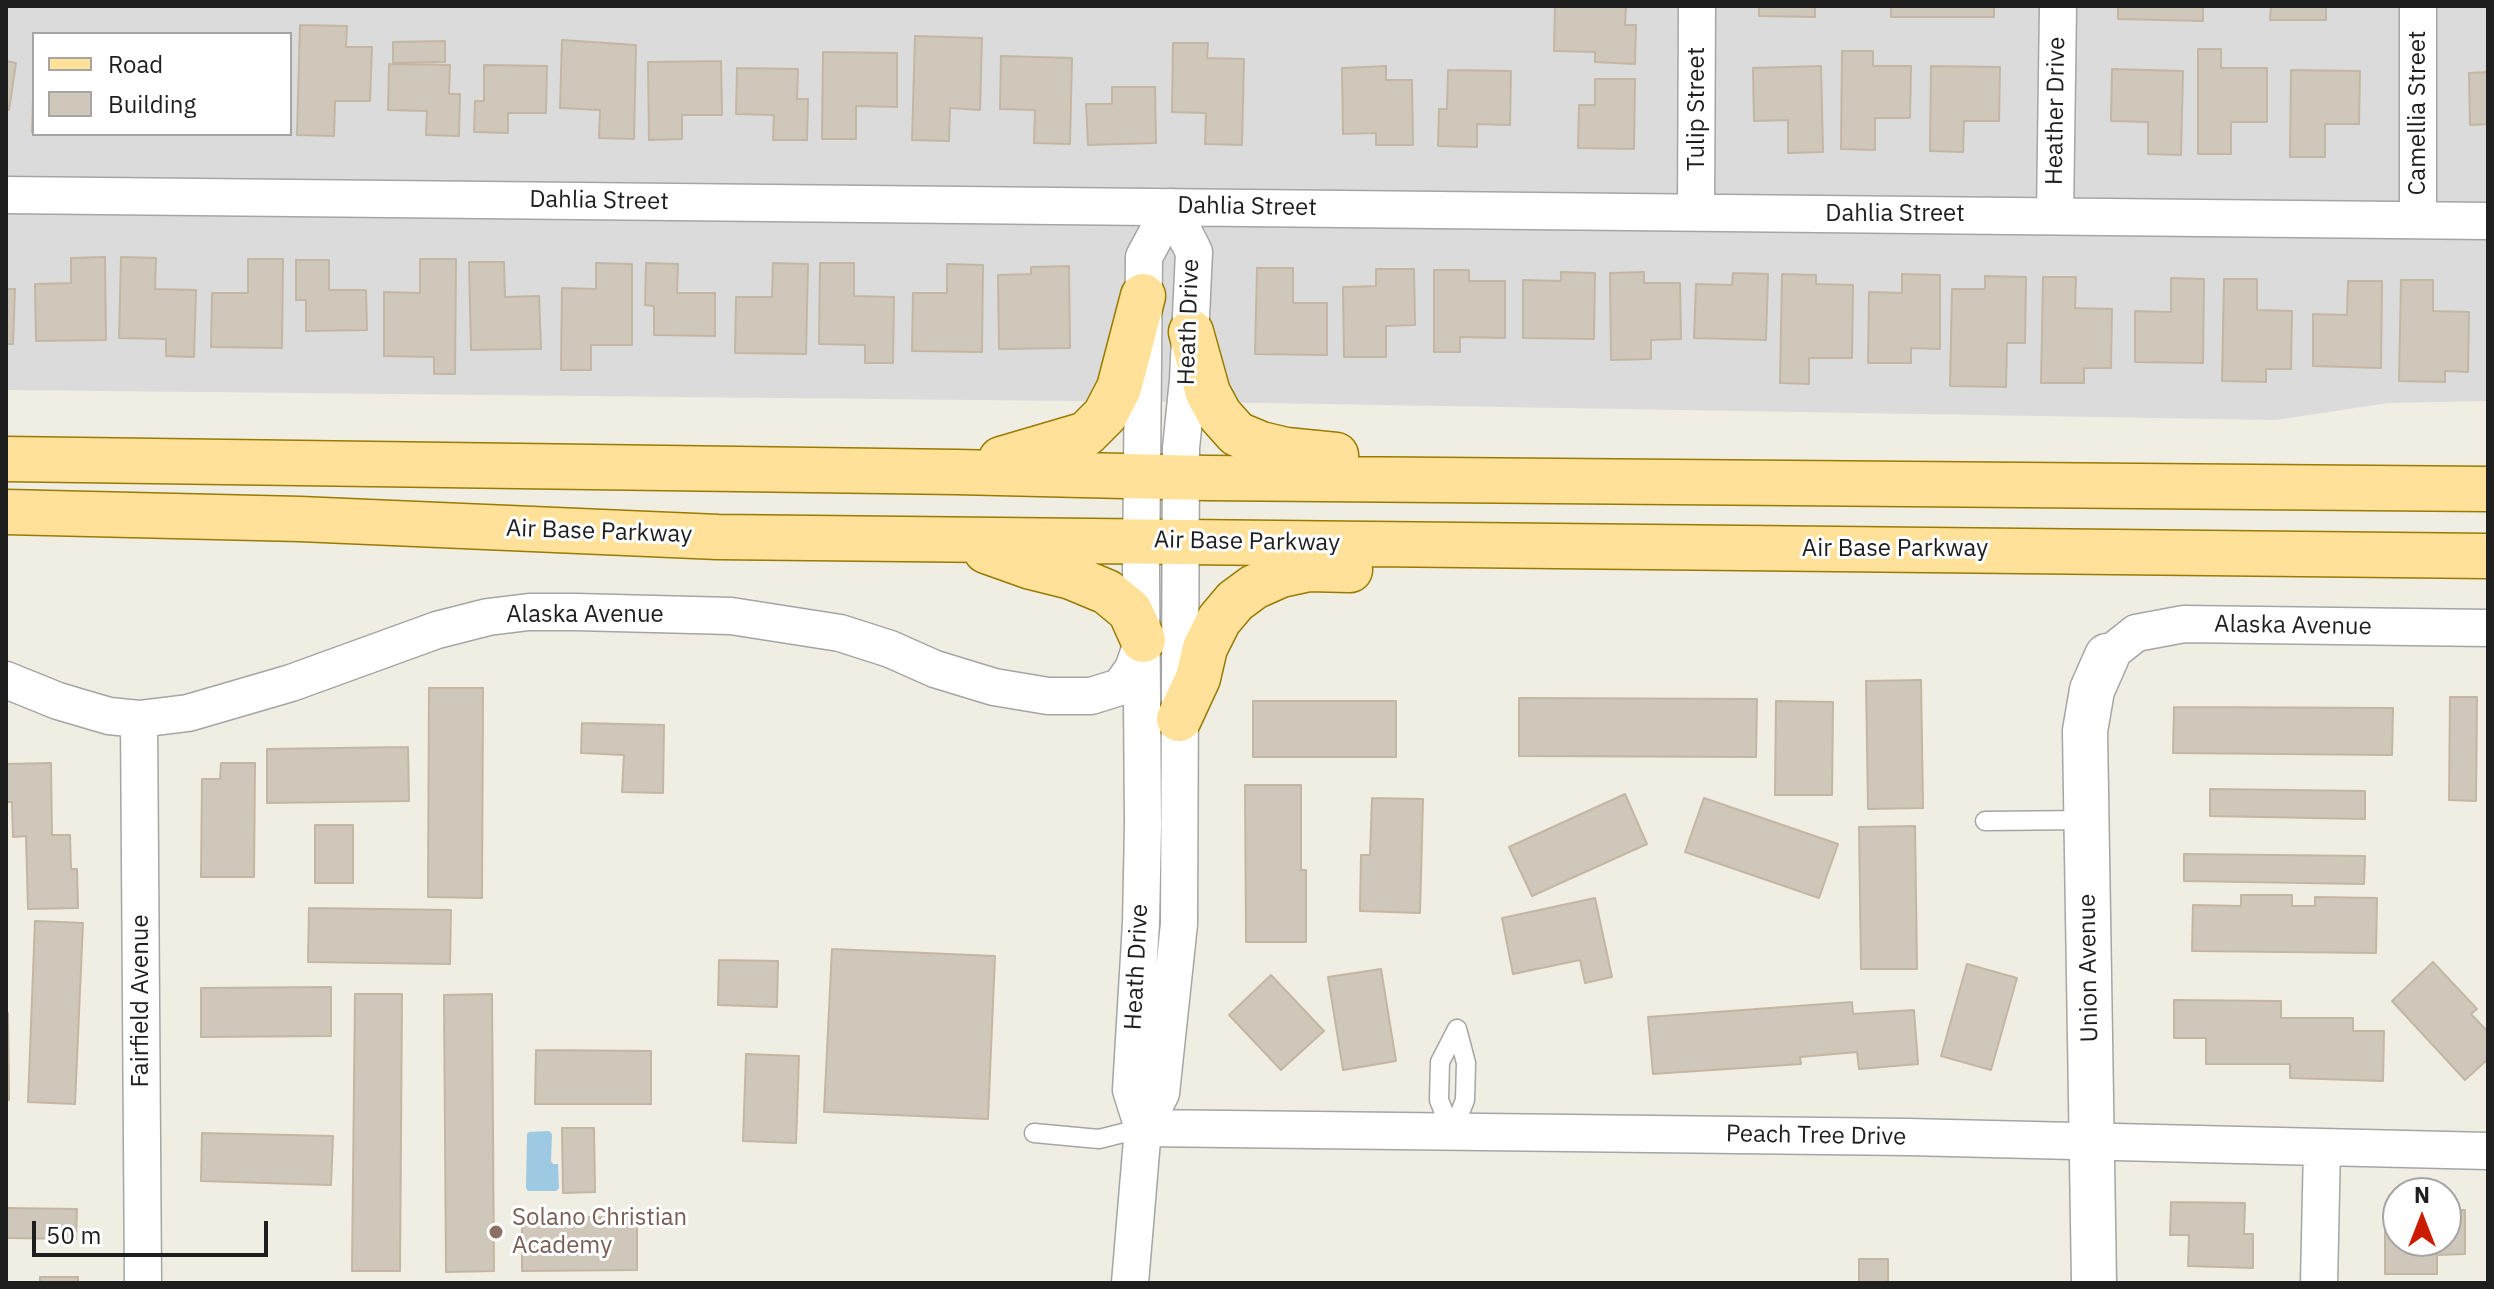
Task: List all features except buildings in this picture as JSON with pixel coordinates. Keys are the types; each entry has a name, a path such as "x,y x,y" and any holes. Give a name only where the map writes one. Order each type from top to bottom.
{"main road":[{"path":"957,472 1086,434 1105,415 1119,388 1143,296"},
{"path":"1191,332 1208,393 1220,415 1237,434 1286,450 1359,458 1456,479"},
{"path":"6,459 1162,476 2488,489"},
{"name":"Air Base Parkway","path":"6,512 300,519 718,537 2488,556"},
{"path":"954,538 1107,592 1130,611 1143,640"},
{"path":"1179,719 1198,678 1205,648 1219,620 1235,601 1254,587 1281,575 1309,569 1500,572 1671,547"}],"street":[{"name":"Tulip Street","path":"1696,212 1697,6"},
{"name":"Heather Drive","path":"2055,215 2058,6"},
{"name":"Camellia Street","path":"2418,6 2418,220"},
{"name":"Dahlia Street","path":"6,195 2488,221"},
{"name":"Heath Drive","path":"1143,1128 1161,1093 1176,966 1180,854 1179,719 1161,541 1162,476 1143,296 1144,257 1171,207"},
{"name":"Heath Drive","path":"1162,476 1181,448 1194,252 1171,207"},
{"name":"Heath Drive","path":"1130,1283 1143,1128 1131,1090 1141,923 1143,640 1161,541"},
{"name":"Alaska Avenue","path":"6,680 58,701 109,716 139,719 188,713 291,683 437,630 488,617 529,612 731,616 840,633 890,649 935,669 994,687 1048,696 1091,696 1120,687 1133,669 1143,640"},
{"name":"Alaska Avenue","path":"2107,656 2136,633 2184,624 2488,628"},
{"name":"Union Avenue","path":"2094,1283 2085,731 2092,690 2107,656"},
{"name":"Fairfield Avenue","path":"139,719 143,1283"},
{"name":"Peach Tree Drive","path":"1143,1128 2488,1151"},
{"path":"2319,1283 2322,1147"}],"lane":[{"path":"1985,821 2087,820"},
{"path":"1034,1133 1099,1139 1143,1128"}],"shaded area":[{"path":"6,6 2488,6 2488,401 2388,403 2276,420 1265,403 6,390"}],"water":[{"path":"549,1131 552,1134 551,1161 558,1164 559,1188 556,1191 528,1191 527,1134"}],"place":[{"name":"Solano Christian Academy","path":"496,1232"}]}
